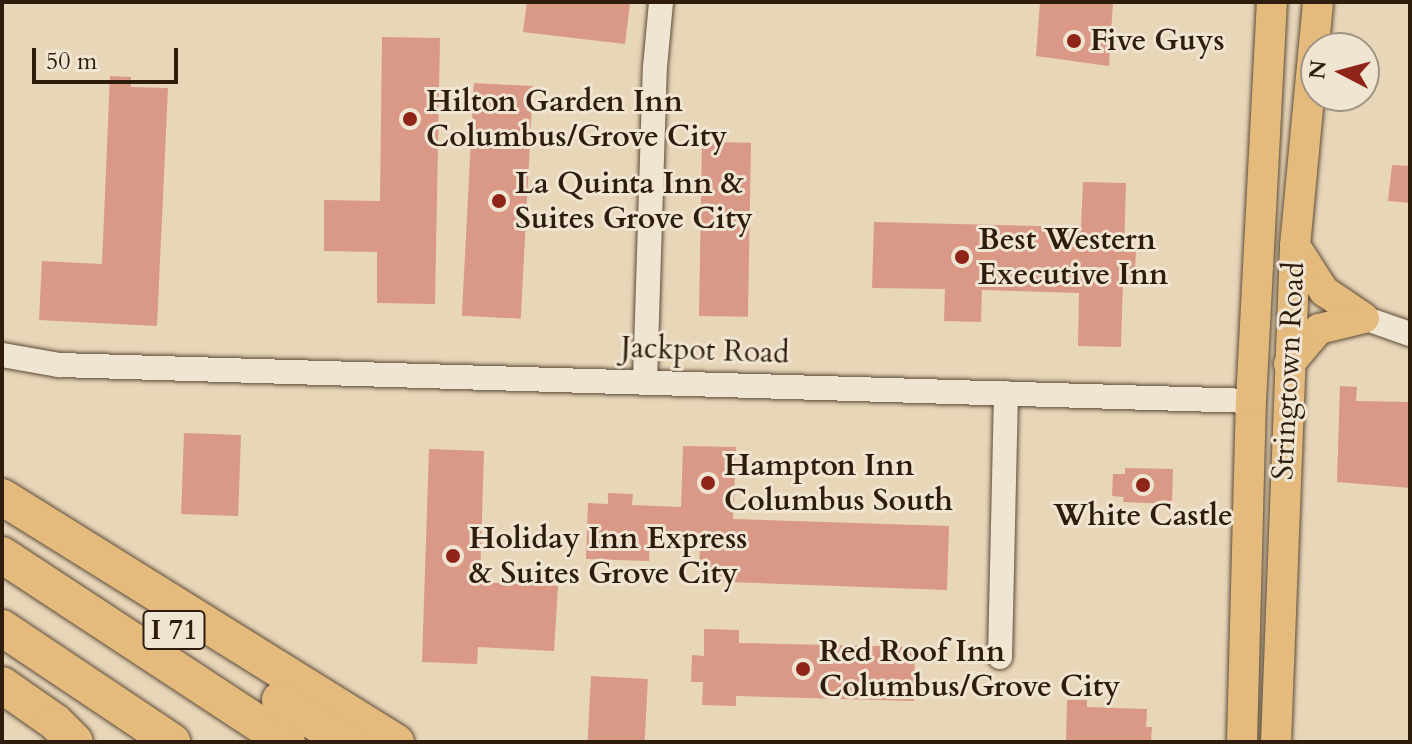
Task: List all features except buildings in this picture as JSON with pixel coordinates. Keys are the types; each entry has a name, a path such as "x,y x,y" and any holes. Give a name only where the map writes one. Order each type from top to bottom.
{"highway":[{"path":"2,497 396,742"},
{"name":"I 71","path":"2,516 346,742"},
{"name":"I 71","path":"2,555 287,742"},
{"path":"2,628 172,742"},
{"path":"2,685 55,722 75,742"},
{"path":"2,703 62,742"}],"main road":[{"name":"Stringtown Road","path":"1242,742 1251,401 1272,2"},
{"name":"Stringtown Road","path":"1276,742 1295,246 1318,2"},
{"path":"1295,246 1324,291 1364,318"},
{"path":"1289,364 1319,329 1364,318"},
{"path":"1251,401 1269,411 1263,634 1278,671"}],"street":[{"path":"645,381 655,67 661,2"},
{"path":"1364,318 1410,334"},
{"name":"Jackpot Road","path":"2,355 59,365 1251,401"},
{"path":"1000,657 1006,393"}],"place":[{"name":"Five Guys","path":"1074,41"},
{"name":"Hilton Garden Inn Columbus/Grove City","path":"410,119"},
{"name":"La Quinta Inn & Suites Grove City","path":"499,201"},
{"name":"Best Western Executive Inn","path":"962,257"},
{"name":"Hampton Inn Columbus South","path":"708,483"},
{"name":"White Castle","path":"1143,485"},
{"name":"Holiday Inn Express & Suites Grove City","path":"453,556"},
{"name":"Red Roof Inn Columbus/Grove City","path":"803,669"}]}
